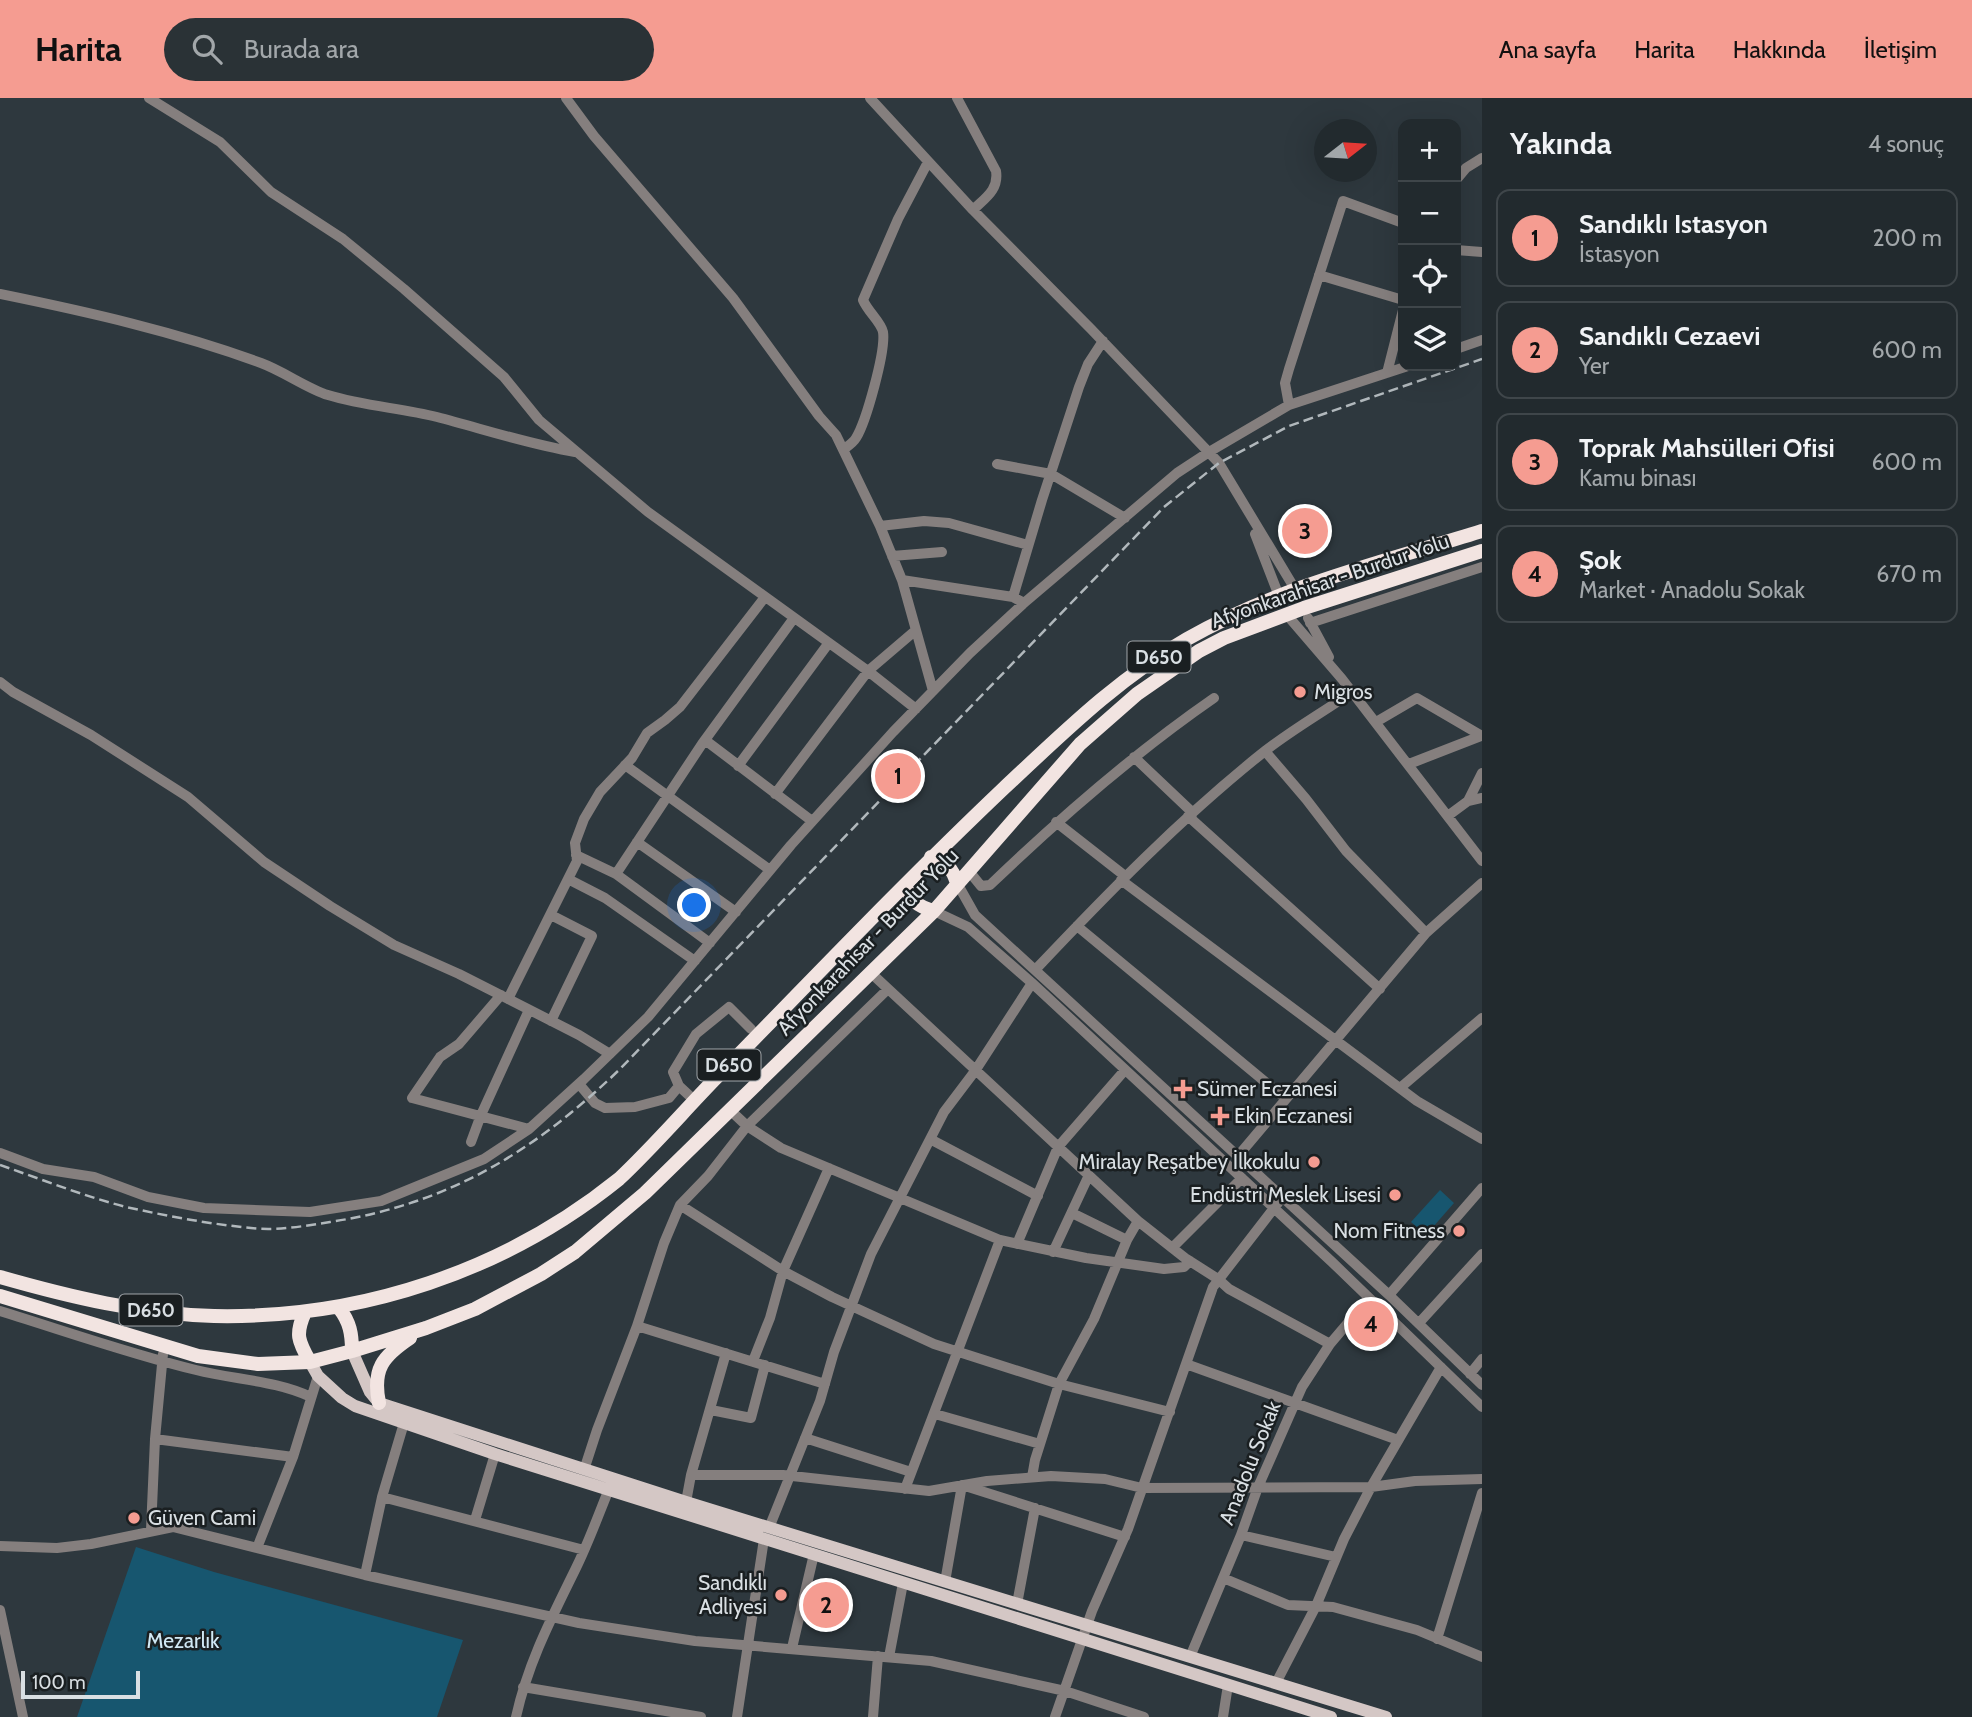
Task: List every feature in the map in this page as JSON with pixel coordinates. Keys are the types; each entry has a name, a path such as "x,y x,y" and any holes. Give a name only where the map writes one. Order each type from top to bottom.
{"highway":[{"name":"Afyonkarahisar - Burdur Yolu","path":"0,1277 88,1300 137,1309 213,1316 262,1316 339,1308 448,1277 505,1252 542,1232 619,1179 931,857 1114,688 1186,639 1235,614 1296,589 1482,531"},
{"name":"Afyonkarahisar - Burdur Yolu","path":"0,1296 163,1354 228,1362 284,1364 310,1362 352,1351 426,1328 475,1309 541,1274 575,1252 645,1193 934,911 1080,744 1137,694 1199,651 1251,626 1482,551"},
{"path":"1296,589 1304,608"},
{"path":"1279,596 1287,615"},
{"path":"931,857 944,861 952,870 957,883"},
{"path":"905,885 910,898 918,906 934,911"},
{"path":"339,1308 348,1319 352,1351"},
{"path":"305,1312 298,1328 301,1346 310,1362"},
{"path":"379,1403 376,1376 382,1363 391,1351 426,1328"}],"main road":[{"path":"352,1351 370,1392 379,1403 686,1503 814,1554 1331,1717"},
{"path":"310,1362 318,1376 355,1406 495,1454 609,1489 946,1582 1386,1717"}],"street":[{"path":"149,98 220,142 271,192 343,239 404,289 504,377 539,419 576,453 679,535 868,671 916,709"},
{"path":"566,98 594,136 733,298 819,416 836,435 880,526 902,580 933,691"},
{"path":"870,98 973,210 1219,463 1296,589"},
{"path":"957,98 996,171 998,180 996,187 973,210"},
{"path":"1461,174 1482,158"},
{"path":"844,449 856,438 865,416 883,346 881,328 863,300 898,219 928,162"},
{"path":"1289,405 1286,383 1343,201 1398,221"},
{"path":"1461,250 1482,252"},
{"path":"1319,275 1398,299"},
{"path":"0,295 121,320 195,341 263,363 325,394 387,409 433,416 540,446 576,453"},
{"path":"1387,373 1398,330"},
{"path":"1461,347 1482,340"},
{"path":"1013,597 1088,363 1103,341"},
{"path":"0,1153 43,1169 94,1177 148,1197 204,1208 310,1212 381,1201 484,1159 529,1129 648,1017 813,821 933,691 1024,603 1177,473 1209,452 1289,405 1398,369"},
{"path":"997,464 1051,474 1125,519"},
{"path":"1246,510 1279,596"},
{"path":"880,526 924,521 949,523 1028,545"},
{"path":"892,556 942,552"},
{"path":"1310,623 1482,567"},
{"path":"902,580 1013,597 1024,603"},
{"path":"529,1129 412,1098 440,1057 458,1044 504,997 551,915 577,861 575,843 584,819 600,792 625,765 646,733 680,707 765,597"},
{"path":"1304,608 1342,679"},
{"path":"1287,615 1342,679 1482,861"},
{"path":"616,874 705,740 794,618"},
{"path":"775,794 868,671 916,630"},
{"path":"738,766 828,644"},
{"path":"0,682 91,735 188,797 264,862 330,906 394,945 504,997 610,1054"},
{"path":"1036,969 1123,878 1190,815 1265,751 1352,692"},
{"path":"968,870 981,886 990,885 1056,822 1164,733 1214,698"},
{"path":"1376,722 1417,698 1482,736"},
{"path":"1409,764 1482,736"},
{"path":"705,740 813,821"},
{"path":"1265,751 1346,852 1426,933"},
{"path":"1134,757 1190,815 1380,989"},
{"path":"625,765 669,794 770,870"},
{"path":"1449,816 1468,800 1482,773"},
{"path":"1468,800 1482,798"},
{"path":"1056,822 1258,983 1417,1101 1482,1139"},
{"path":"637,842 736,912"},
{"path":"576,855 616,874 710,943"},
{"path":"568,879 605,898 695,961"},
{"path":"957,883 975,915 1389,1295 1482,1385"},
{"path":"1238,1156 1426,933 1482,883"},
{"path":"934,911 968,927 1032,983 1274,1208 1482,1408"},
{"path":"551,915 592,936 551,1021"},
{"path":"1077,926 1286,1099"},
{"path":"871,973 1058,1147 1172,1248 1219,1279 1229,1289 1331,1344"},
{"path":"739,1717 746,1645 766,1533 792,1476 871,1254 944,1112 975,1071 1032,983"},
{"path":"584,1470 637,1326 664,1243 680,1205 708,1176 747,1126 888,989"},
{"path":"694,1100 679,1086 673,1072 696,1034 729,1007 751,1029"},
{"path":"471,1142 529,1010"},
{"path":"1400,1088 1482,1018"},
{"path":"1017,1244 1058,1147 1125,1070"},
{"path":"579,1084 595,1103 605,1108 635,1107 670,1098 679,1086"},
{"path":"730,1110 747,1126 780,1148 1000,1240 1053,1252 1174,1270 1184,1268 1190,1261"},
{"path":"930,1139 1038,1196"},
{"path":"753,1362 770,1318 783,1271 829,1168"},
{"path":"1053,1252 1089,1175"},
{"path":"1172,1248 1242,1178"},
{"path":"1389,1295 1482,1188"},
{"path":"1055,1717 1087,1625 1125,1537 1213,1287 1283,1198"},
{"path":"680,1205 783,1271 852,1307 933,1344 1059,1384 1170,1412"},
{"path":"1072,1213 1127,1240"},
{"path":"1031,1477 1059,1384 1094,1319 1127,1240 1139,1221"},
{"path":"905,1489 1000,1240"},
{"path":"1419,1324 1482,1254"},
{"name":"Anadolu Sokak","path":"1190,1657 1258,1487 1302,1387 1331,1344 1369,1298"},
{"path":"0,1311 163,1354 217,1375 285,1386 312,1396"},
{"path":"637,1326 825,1384"},
{"path":"686,1503 691,1475 726,1353"},
{"path":"151,1530 155,1439 163,1354"},
{"path":"1470,1374 1482,1359"},
{"path":"1186,1364 1398,1440"},
{"path":"711,1410 751,1418 765,1365"},
{"path":"1276,1683 1316,1606 1336,1557 1371,1486 1440,1367"},
{"path":"257,1548 293,1457 318,1376"},
{"path":"934,1414 1040,1444"},
{"path":"365,1575 382,1497 404,1423"},
{"path":"805,1438 911,1472"},
{"path":"155,1439 293,1457"},
{"path":"475,1520 495,1454"},
{"path":"691,1475 792,1476 929,1492 987,1480 1051,1476 1105,1479 1142,1488 1371,1486 1415,1481 1482,1479"},
{"path":"962,1485 1125,1537"},
{"path":"946,1582 962,1485"},
{"path":"516,1717 523,1687 551,1616 584,1550 609,1489"},
{"path":"1437,1639 1482,1493"},
{"path":"382,1497 584,1550"},
{"path":"1017,1604 1035,1508"},
{"path":"0,1546 57,1548 91,1544 173,1527 365,1575 551,1616 695,1641 931,1661 1065,1691 1144,1717"},
{"path":"1241,1535 1336,1557"},
{"path":"792,1648 814,1554"},
{"path":"1223,1578 1288,1605 1333,1607 1417,1630 1482,1657"},
{"path":"873,1717 884,1657 904,1583"},
{"path":"0,1610 23,1717"},
{"path":"1223,1717 1228,1685"},
{"path":"523,1687 662,1714 701,1717"}],"green space":[{"path":"1440,1190 1454,1203 1426,1235 1411,1222"},
{"name":"Mezarlık","path":"136,1547 214,1572 463,1640 437,1717 77,1717"}],"railway":[{"path":"0,1165 126,1207 204,1222 271,1229 373,1214 414,1202 488,1170 556,1125 620,1069 1164,507 1219,463 1289,426 1482,359"}],"place":[{"name":"Toprak Mahsülleri Ofisi","path":"1305,531"},
{"name":"Migros","path":"1300,692"},
{"name":"Sandıklı Istasyon","path":"898,776"},
{"name":"Sümer Eczanesi","path":"1183,1089"},
{"name":"Ekin Eczanesi","path":"1220,1116"},
{"name":"Miralay Reşatbey İlkokulu","path":"1314,1162"},
{"name":"Endüstri Meslek Lisesi","path":"1395,1195"},
{"name":"Nom Fitness","path":"1459,1231"},
{"name":"Şok","path":"1371,1324"},
{"name":"Güven Cami","path":"134,1518"},
{"name":"Sandıklı Adliyesi","path":"781,1595"},
{"name":"Sandıklı Cezaevi","path":"826,1605"}]}
